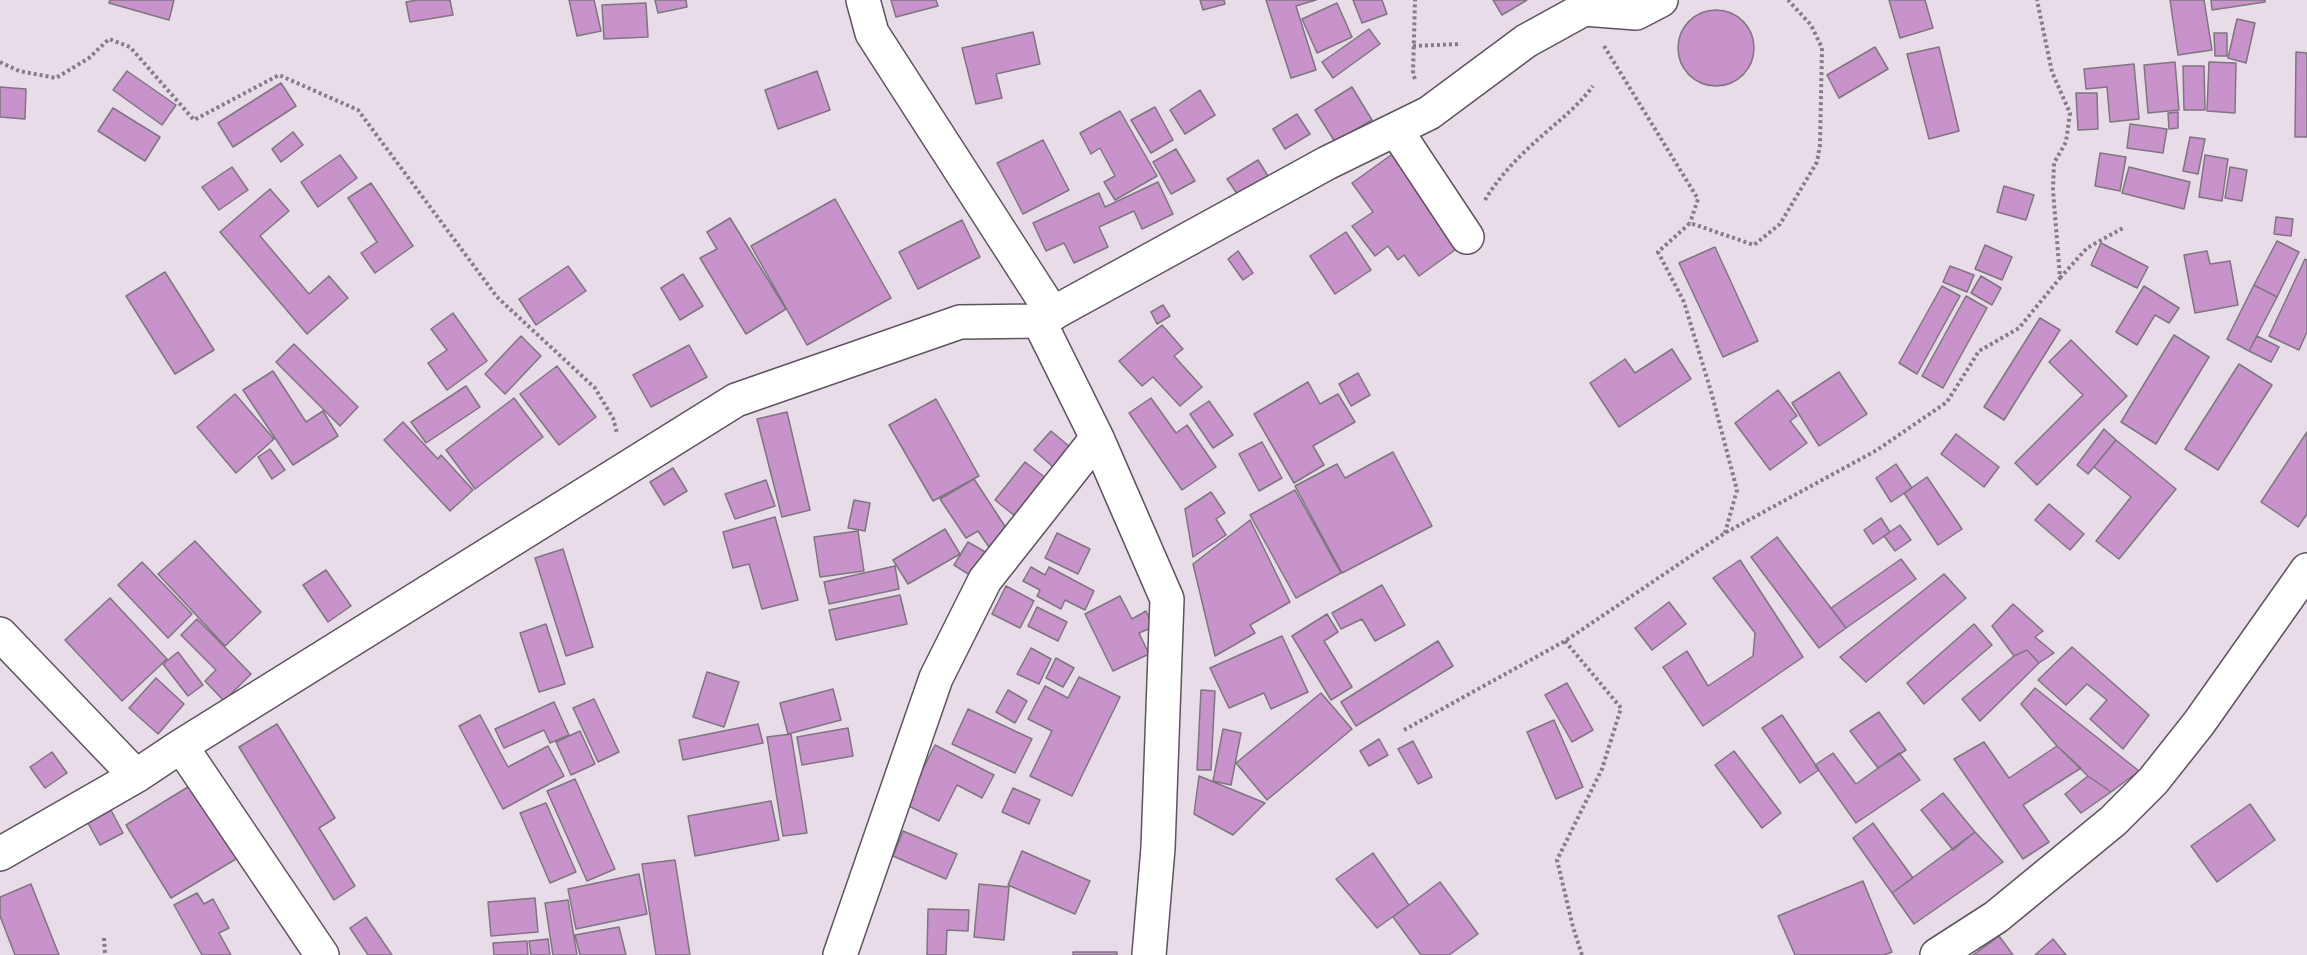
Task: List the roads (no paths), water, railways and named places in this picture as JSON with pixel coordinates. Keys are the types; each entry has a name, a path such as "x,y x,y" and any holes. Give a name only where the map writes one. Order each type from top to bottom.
{"street":[{"path":"862,0 872,33 1046,317 1167,598 1158,848 1149,955"},
{"path":"0,854 136,776 736,400 960,322 1046,317 1326,164 1429,113 1526,41 1584,9 1636,13 1661,0"},
{"path":"1396,130 1467,237"},
{"path":"840,955 941,668 985,580 1097,438"},
{"path":"1937,955 1996,917 2113,821 2153,782 2199,723 2307,570"},
{"path":"0,634 136,776"},
{"path":"181,746 322,955"}]}
